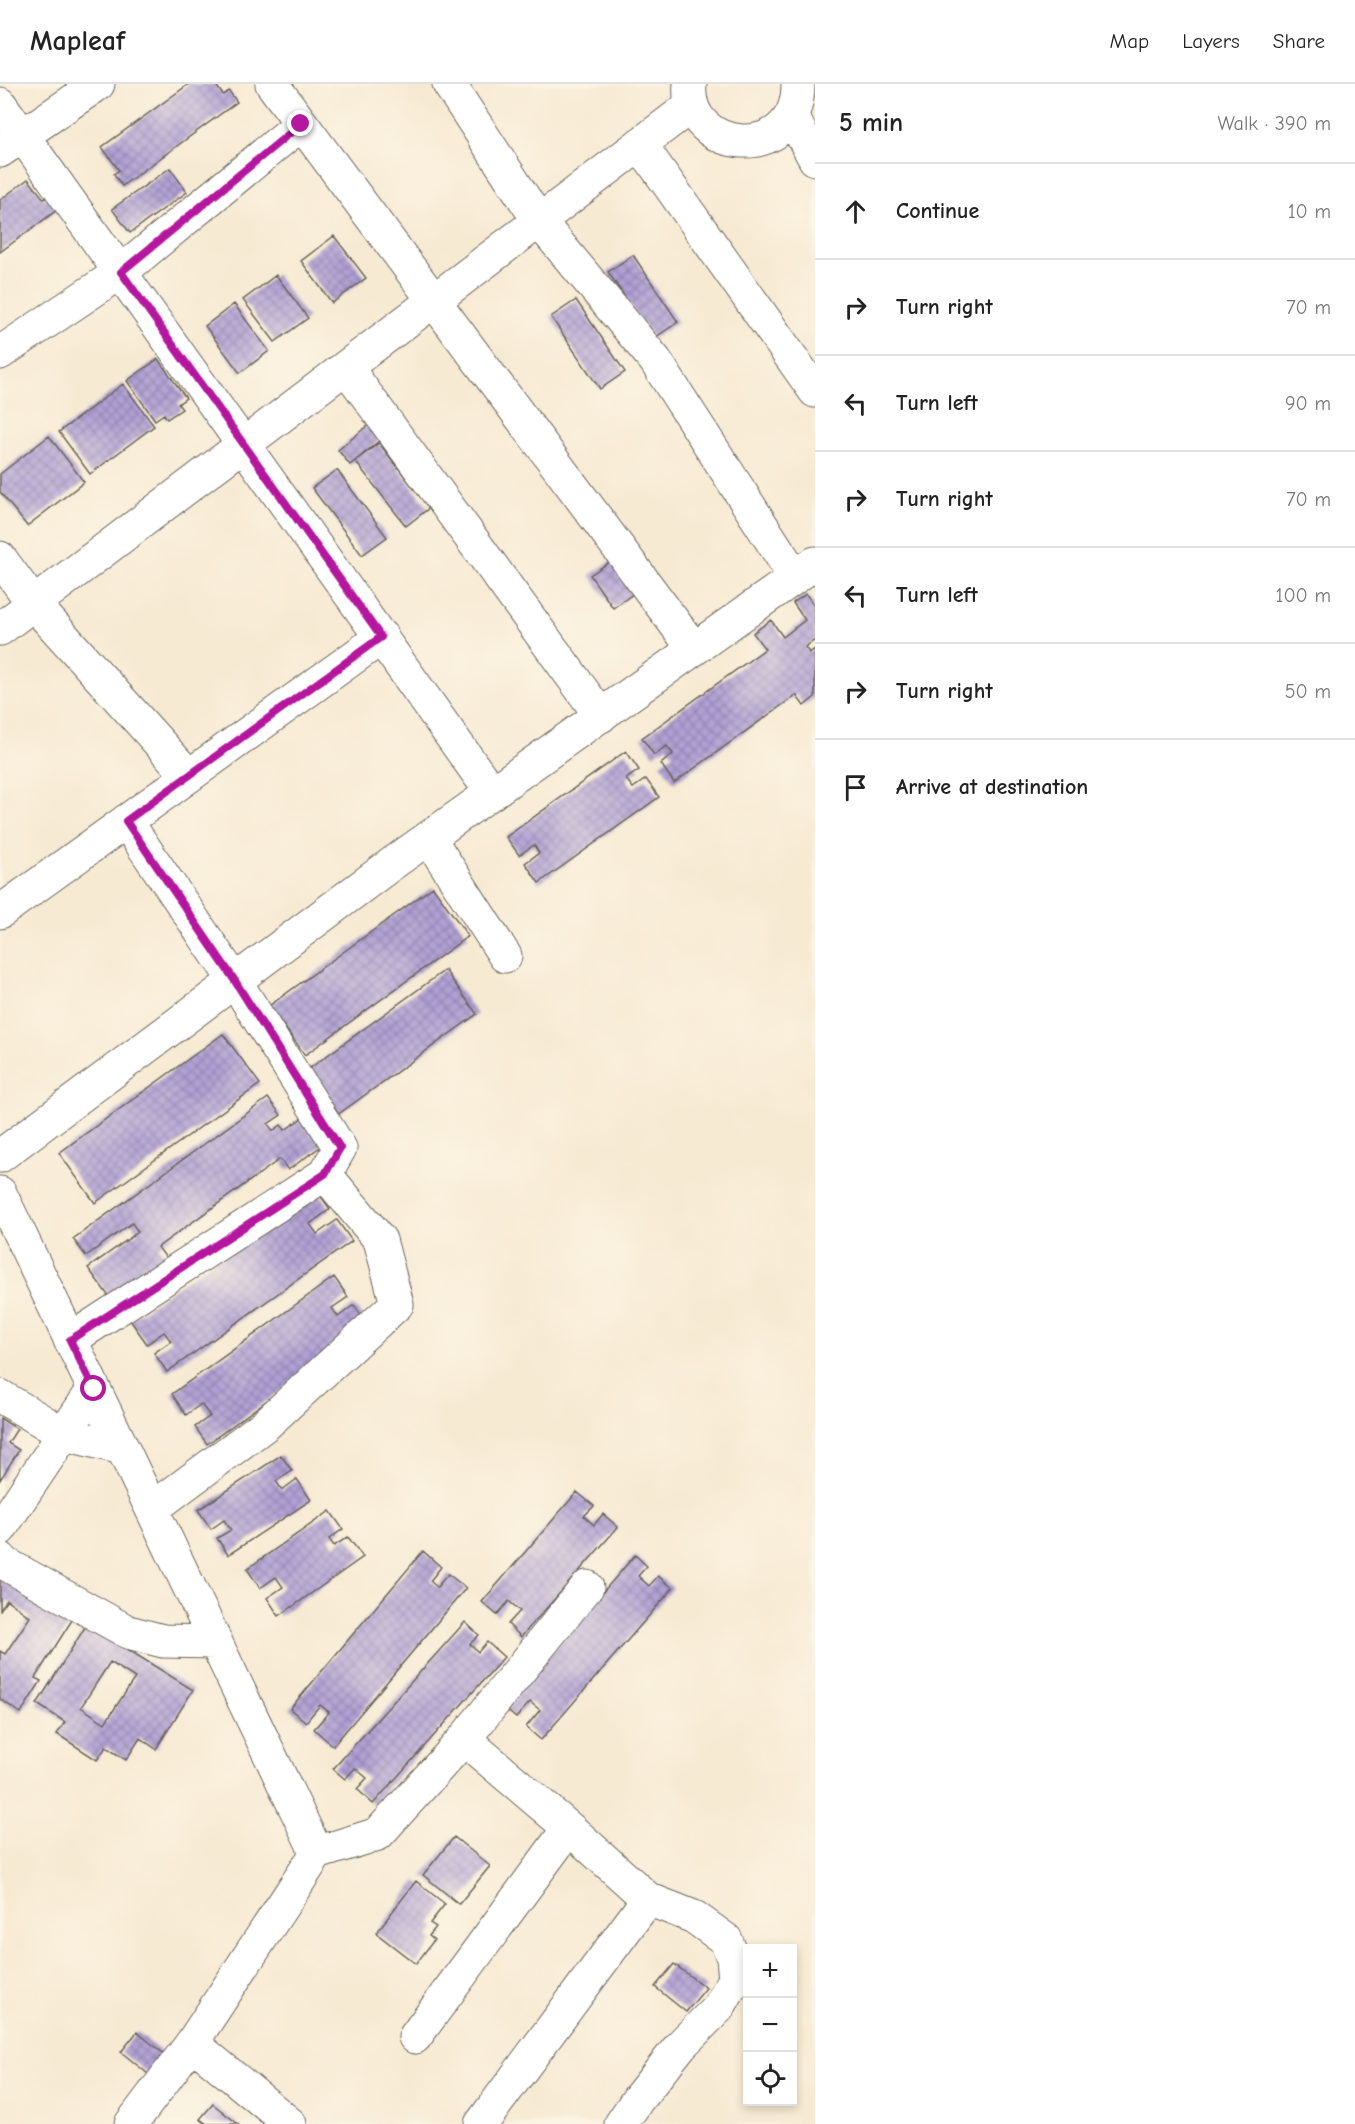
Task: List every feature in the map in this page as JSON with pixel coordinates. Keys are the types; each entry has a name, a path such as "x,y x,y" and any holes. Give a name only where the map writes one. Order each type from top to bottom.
{"street":[{"path":"11,143 98,84"},
{"path":"272,84 694,649"},
{"path":"0,1156 429,838 805,570 655,360 539,221 449,84"},
{"path":"0,628 640,144 691,95 701,120 714,133 730,140 748,142 765,138 773,133 803,103"},
{"path":"803,103 815,159"},
{"path":"0,104 11,143 121,272 492,793"},
{"path":"0,352 121,272 301,124"},
{"path":"640,144 815,391"},
{"path":"345,367 601,716"},
{"path":"0,558 33,603 189,776"},
{"path":"0,912 381,637"},
{"path":"70,1340 325,1174 340,1148 235,981 126,821"},
{"path":"429,838 505,956"},
{"path":"152,1509 265,1425 398,1304 380,1240 325,1174"},
{"path":"0,1194 317,1853"},
{"path":"0,1529 94,1389"},
{"path":"0,1396 64,1434 122,1448"},
{"path":"0,1558 6,1564 128,1632 163,1641 216,1642"},
{"path":"131,2124 192,2043 317,1853 378,1834 464,1739 587,1587"},
{"path":"464,1739 648,1899 694,1917 726,1940 733,1958 735,1979 718,2008 681,2045 621,2124"},
{"path":"415,2037 569,1828"},
{"path":"482,2124 648,1899"},
{"path":"192,2043 273,2119"}],"building":[{"path":"189,84 215,84 223,95 229,91 237,102 122,186 114,174 119,170 102,147"},
{"path":"170,168 187,192 130,233 112,209"},
{"path":"28,179 44,199 51,194 61,207 0,252 0,200"},
{"path":"334,236 366,278 332,303 301,261"},
{"path":"633,255 678,322 653,339 608,272"},
{"path":"276,275 308,318 275,342 243,300"},
{"path":"576,300 625,372 600,389 551,317"},
{"path":"234,304 269,351 240,373 205,326"},
{"path":"158,359 186,398 178,404 182,409 167,419 164,414 155,420 127,381"},
{"path":"123,384 154,426 90,474 59,432"},
{"path":"372,422 385,436 350,465 338,450"},
{"path":"49,436 84,482 27,526 0,492 0,474"},
{"path":"379,443 429,508 406,526 355,461"},
{"path":"337,470 387,537 362,555 312,488"},
{"path":"614,559 637,591 613,608 590,575"},
{"path":"806,594 815,606 815,640 805,647 809,653 815,649 815,697 804,706 796,695 674,783 661,764 673,754 667,746 654,755 642,738 765,649 753,633 771,620 783,637 805,620 793,603"},
{"path":"626,751 639,770 626,779 633,788 646,779 659,797 539,883 525,863 539,853 534,845 519,855 506,837"},
{"path":"433,887 468,936 305,1055 269,1006"},
{"path":"445,970 477,1014 336,1116 345,1129 288,1170 280,1159 158,1247 166,1258 110,1298 88,1268 138,1232 132,1223 86,1256 73,1239 268,1098 281,1115 268,1124 273,1131 281,1125 285,1130 306,1115 288,1084"},
{"path":"223,1034 260,1084 95,1203 59,1153"},
{"path":"315,1188 330,1209 310,1224 317,1234 337,1220 352,1241 167,1372 154,1353 171,1341 164,1332 147,1344 130,1320"},
{"path":"334,1277 348,1297 332,1308 338,1317 354,1305 369,1326 207,1444 195,1427 210,1416 201,1404 186,1415 172,1394"},
{"path":"0,1418 17,1429 8,1443 19,1450 0,1480"},
{"path":"281,1455 292,1471 276,1481 282,1490 297,1479 311,1500 228,1555 217,1538 231,1530 224,1520 211,1529 198,1510"},
{"path":"577,1492 594,1506 584,1516 594,1525 603,1514 618,1527 521,1637 508,1624 520,1611 509,1601 497,1615 482,1602"},
{"path":"330,1511 343,1529 329,1539 334,1546 348,1537 363,1557 279,1616 267,1598 283,1587 276,1577 260,1588 247,1569"},
{"path":"423,1551 441,1567 430,1581 437,1587 448,1574 466,1588 333,1746 314,1729 329,1712 320,1705 306,1722 290,1709"},
{"path":"635,1555 647,1566 638,1576 649,1586 658,1576 673,1588 541,1740 526,1727 540,1710 530,1702 516,1718 503,1707"},
{"path":"0,1569 74,1617 35,1678 41,1681 21,1713 0,1699 0,1651 5,1654 30,1617 7,1600 0,1610"},
{"path":"465,1622 479,1635 470,1644 478,1652 487,1642 504,1657 373,1804 357,1789 367,1778 355,1768 345,1779 333,1769"},
{"path":"87,1624 193,1690 156,1749 140,1738 126,1760 106,1747 97,1760 57,1734 65,1722 37,1704","holes":["110,1662 135,1678 105,1723 81,1707"]},
{"path":"454,1837 490,1866 459,1904 423,1875"},
{"path":"416,1881 445,1904 430,1923 436,1927 429,1936 434,1940 416,1964 376,1933"},
{"path":"674,1964 706,1988 686,2012 655,1987"},
{"path":"137,2032 174,2062 158,2082 121,2052"},
{"path":"213,2104 238,2124 207,2124 200,2119"}],"route":[{"path":"94,1389 70,1340 325,1174 340,1148 235,981 126,821 381,637 121,272 301,124"}]}
